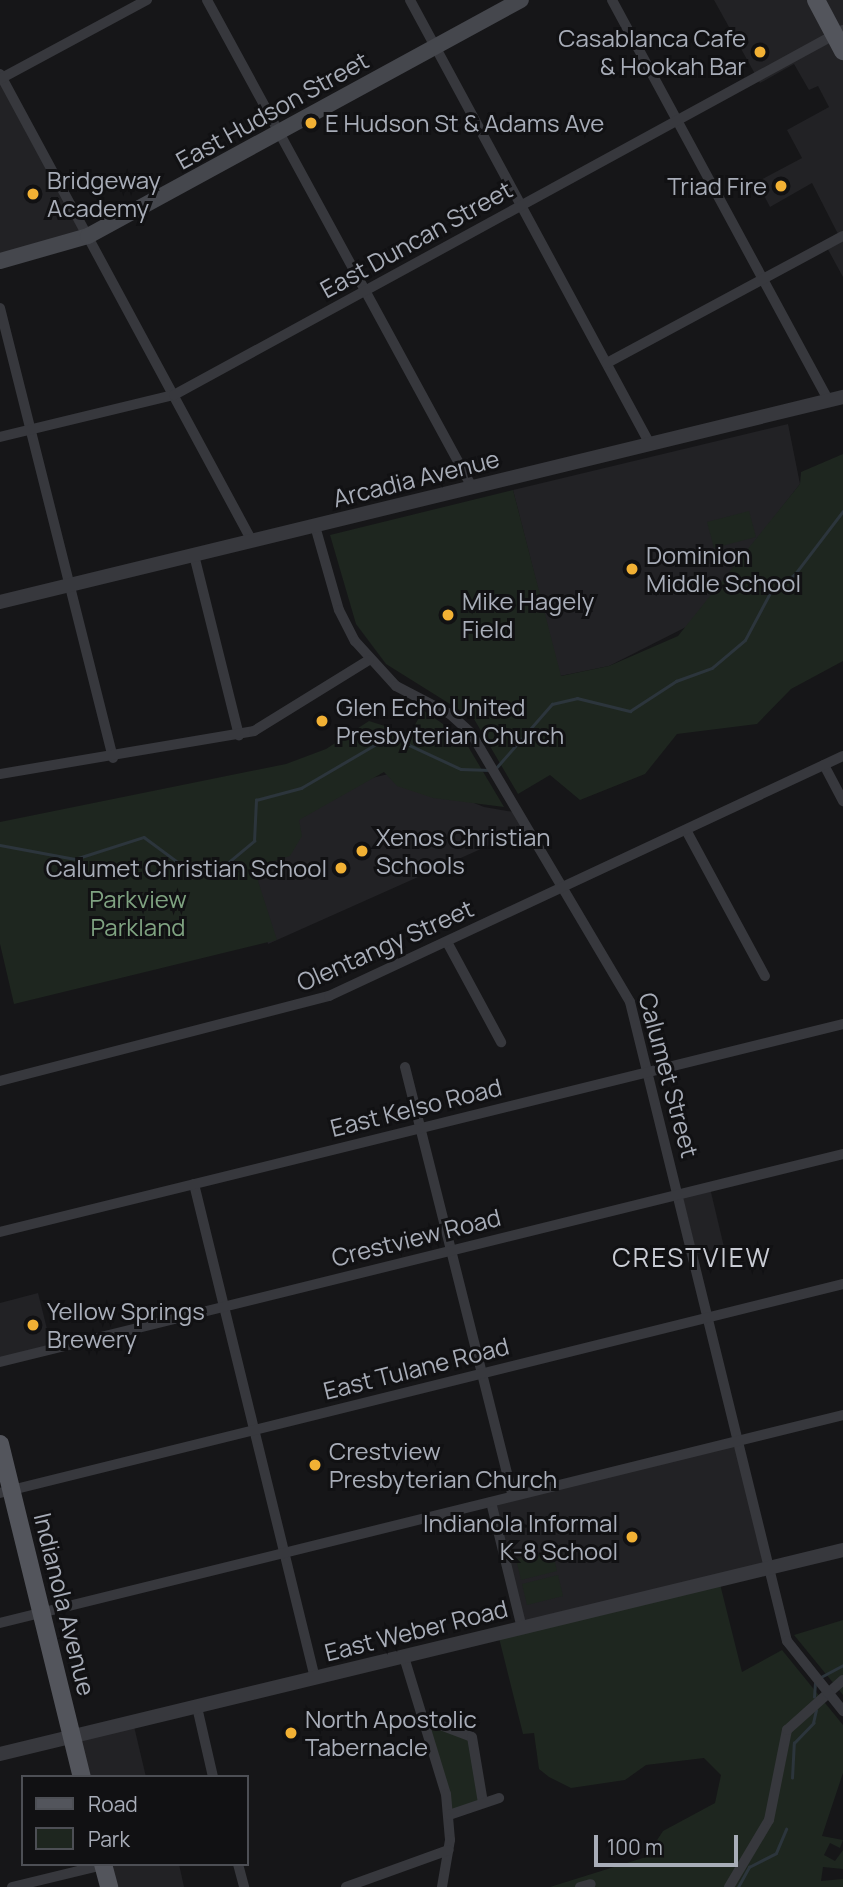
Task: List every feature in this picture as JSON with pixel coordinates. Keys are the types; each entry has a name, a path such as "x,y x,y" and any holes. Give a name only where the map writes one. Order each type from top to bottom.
{"main road":[{"name":"East Hudson Street","path":"0,261 88,236 521,0"},
{"path":"816,0 840,39"},
{"name":"Indianola Avenue","path":"0,1444 6,1491 42,1612 82,1775"},
{"path":"103,1866 108,1887"}],"street":[{"path":"147,0 1,77 252,541"},
{"path":"207,0 472,488"},
{"path":"410,0 650,444"},
{"path":"612,0 764,278 836,399"},
{"name":"East Duncan Street","path":"0,437 174,395 677,121 840,39"},
{"path":"607,363 843,236"},
{"path":"0,308 113,758"},
{"name":"Arcadia Avenue","path":"0,602 836,399"},
{"name":"Calumet Street","path":"315,526 339,610 369,660 396,686 460,722 565,887 625,991 649,1072 711,1317 787,1641 843,1711"},
{"path":"194,555 239,736"},
{"path":"0,774 239,736 269,724 369,660"},
{"name":"Olentangy Street","path":"0,1081 310,1004 843,756"},
{"path":"824,765 843,801"},
{"path":"686,830 765,976"},
{"path":"447,942 501,1042"},
{"name":"East Kelso Road","path":"0,1232 843,1024"},
{"path":"405,1067 513,1496"},
{"name":"Crestview Road","path":"0,1362 843,1154"},
{"path":"194,1184 315,1678"},
{"name":"East Tulane Road","path":"6,1491 843,1284"},
{"path":"0,1623 843,1415"},
{"path":"491,1502 522,1628"},
{"name":"East Weber Road","path":"0,1754 843,1550"},
{"path":"404,1657 422,1718 439,1760 449,1815 449,1850 442,1887"},
{"path":"729,1887 769,1821 787,1730 843,1680"},
{"path":"197,1707 213,1775"},
{"path":"422,1718 472,1737 483,1803"},
{"path":"449,1815 499,1798"},
{"path":"346,1887 449,1850"},
{"path":"12,1887 95,1866"},
{"path":"239,1866 244,1887"}],"shaded area":[{"path":"714,0 843,0 843,277 825,244 839,236 812,183 770,207 757,182 802,158 787,130 829,107 818,86 809,90 794,64 760,83"},
{"name":"Bridgeway Academy","path":"0,79 88,236 0,261"},
{"name":"Dominion Middle School","path":"788,424 800,484 690,625 609,666 560,676 513,490"},
{"name":"Xenos Christian Schools","path":"397,772 484,807 519,813 528,828 268,944 236,810"},
{"path":"710,1188 724,1247 697,1254 682,1196"},
{"path":"38,1293 52,1349 0,1362 0,1303"},
{"name":"Indianola Informal K-8 School","path":"740,1440 772,1568 522,1628 491,1502"},
{"path":"133,1722 146,1775 82,1775 73,1737"},
{"path":"104,1866 179,1866 184,1887 109,1887"}],"green space":[{"path":"843,454 843,661 791,689 757,724 677,734 645,774 580,800 550,775 518,794 474,719 386,664 356,624 330,535 513,490 561,676 609,666 678,636 800,484 801,472"},
{"path":"749,511 756,537 714,548 707,522"},
{"name":"Parkview Parkland","path":"423,710 463,738 504,807 433,798 397,786 384,772 299,820 302,836 290,856 261,865 258,881 277,940 14,1004 0,944 0,822 286,764 326,749 369,721 410,734"},
{"path":"552,1550 557,1571 521,1580 516,1559"},
{"path":"558,1575 563,1596 527,1605 522,1584"},
{"path":"719,1580 742,1672 782,1650 843,1725 843,1773 822,1836 843,1840 840,1848 830,1843 824,1855 835,1861 843,1850 843,1869 823,1867 821,1881 843,1879 843,1887 550,1887 646,1857 663,1831 715,1803 721,1775 704,1758 646,1765 625,1780 571,1788 549,1777 539,1769 534,1733 523,1734 498,1634"},
{"path":"843,1620 843,1695 794,1635"},
{"path":"422,1718 472,1737 483,1803 449,1815"}],"waterway":[{"path":"496,768 552,704 577,698 630,711 676,681 712,668 745,640 770,593 795,574 843,511"},
{"path":"0,845 75,859 144,837 194,874 212,876 254,841 256,800 301,788 383,740"},
{"path":"409,745 461,769 490,770"},
{"path":"819,1678 843,1665"},
{"path":"814,1697 815,1683"},
{"path":"792,1778 794,1743 813,1723 816,1710"},
{"path":"738,1887 749,1867 776,1853 786,1829"}],"place":[{"name":"Casablanca Cafe & Hookah Bar","path":"760,52"},
{"name":"E Hudson St & Adams Ave","path":"311,123"},
{"name":"Triad Fire","path":"781,186"},
{"name":"Bridgeway Academy","path":"33,194"},
{"name":"Dominion Middle School","path":"632,569"},
{"name":"Mike Hagely Field","path":"448,615"},
{"name":"Glen Echo United Presbyterian Church","path":"322,721"},
{"name":"Xenos Christian Schools","path":"362,851"},
{"name":"Calumet Christian School","path":"341,868"},
{"name":"Yellow Springs Brewery","path":"33,1325"},
{"name":"Crestview Presbyterian Church","path":"315,1465"},
{"name":"Indianola Informal K-8 School","path":"632,1537"},
{"name":"North Apostolic Tabernacle","path":"291,1733"}],"district":[{"name":"CRESTVIEW","path":"692,1258"}]}
